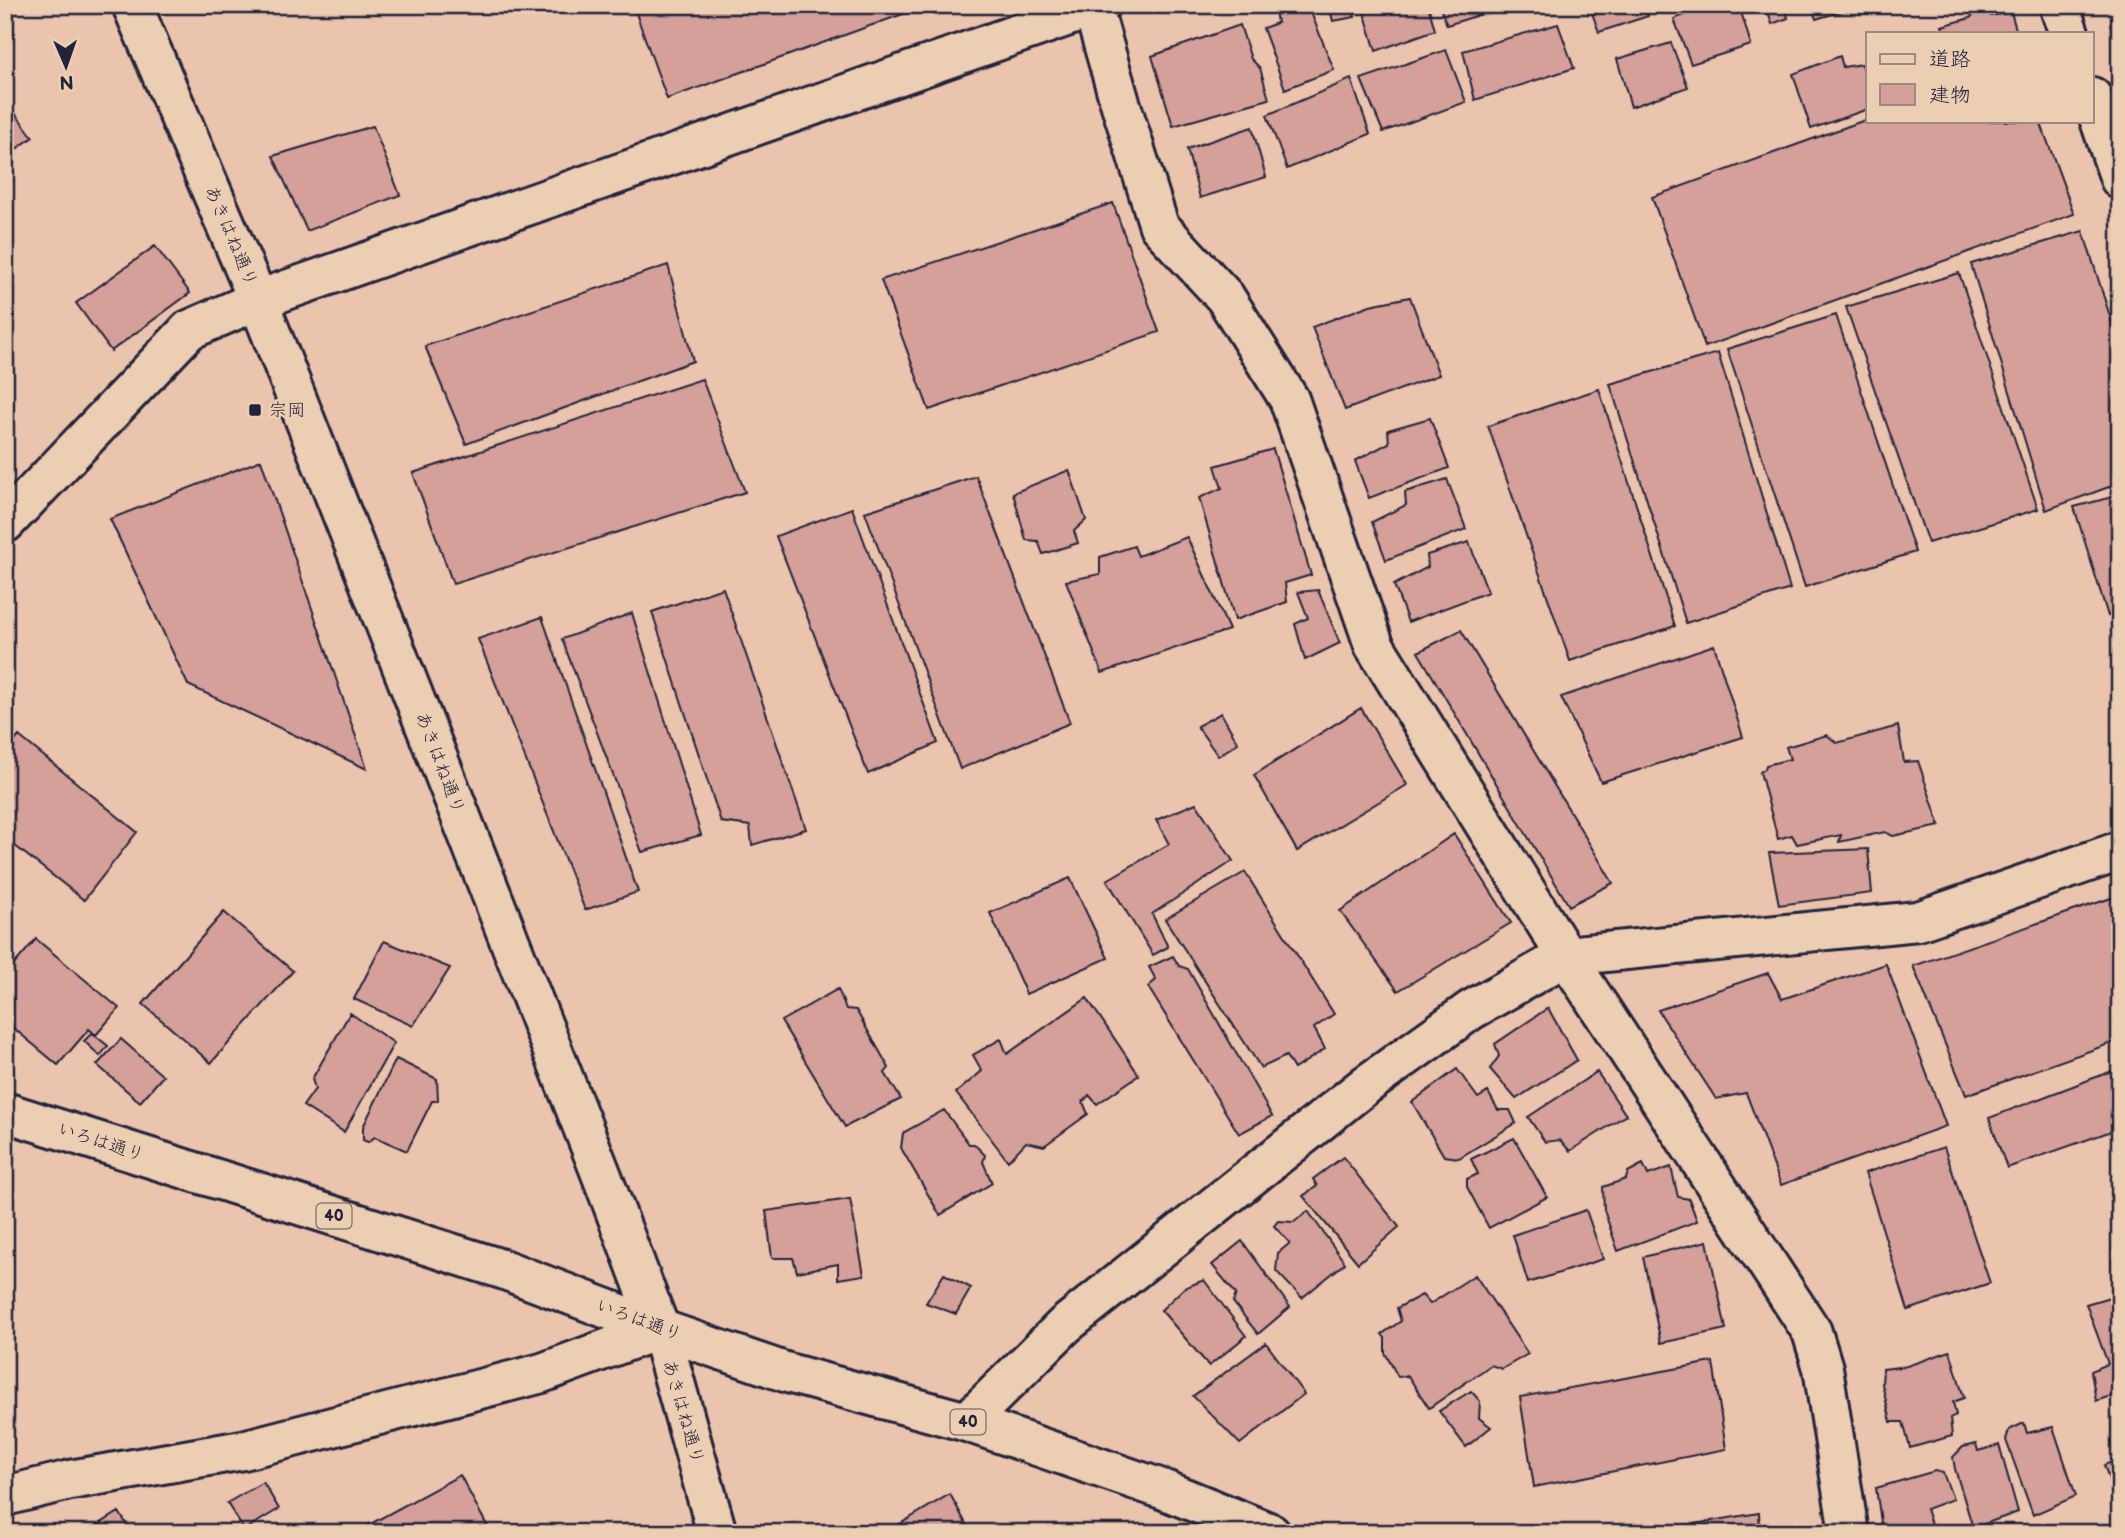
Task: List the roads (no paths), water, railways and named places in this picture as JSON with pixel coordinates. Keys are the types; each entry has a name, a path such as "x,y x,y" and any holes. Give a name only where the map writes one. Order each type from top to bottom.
{"street":[{"name":"あきはね通り","path":"132,5 258,300 600,1171 660,1329 717,1533"},
{"path":"2059,5 2069,32"},
{"path":"5,523 190,331 258,300 1095,6 1119,99 1159,226 1225,297 1289,399 1374,645 1566,956 1812,1332 1823,1368 1849,1533"},
{"path":"2094,103 2120,179"},
{"path":"967,1422 1065,1325 1366,1085 1471,1010 1566,956 1918,921 2120,852"},
{"name":"いろは通り","path":"5,1112 505,1270 660,1329 788,1373 967,1422 1162,1489 1271,1533"},
{"path":"5,1496 70,1480 243,1450 542,1373 660,1329"}],"place":[{"name":"宗岡","path":"255,410"}]}
